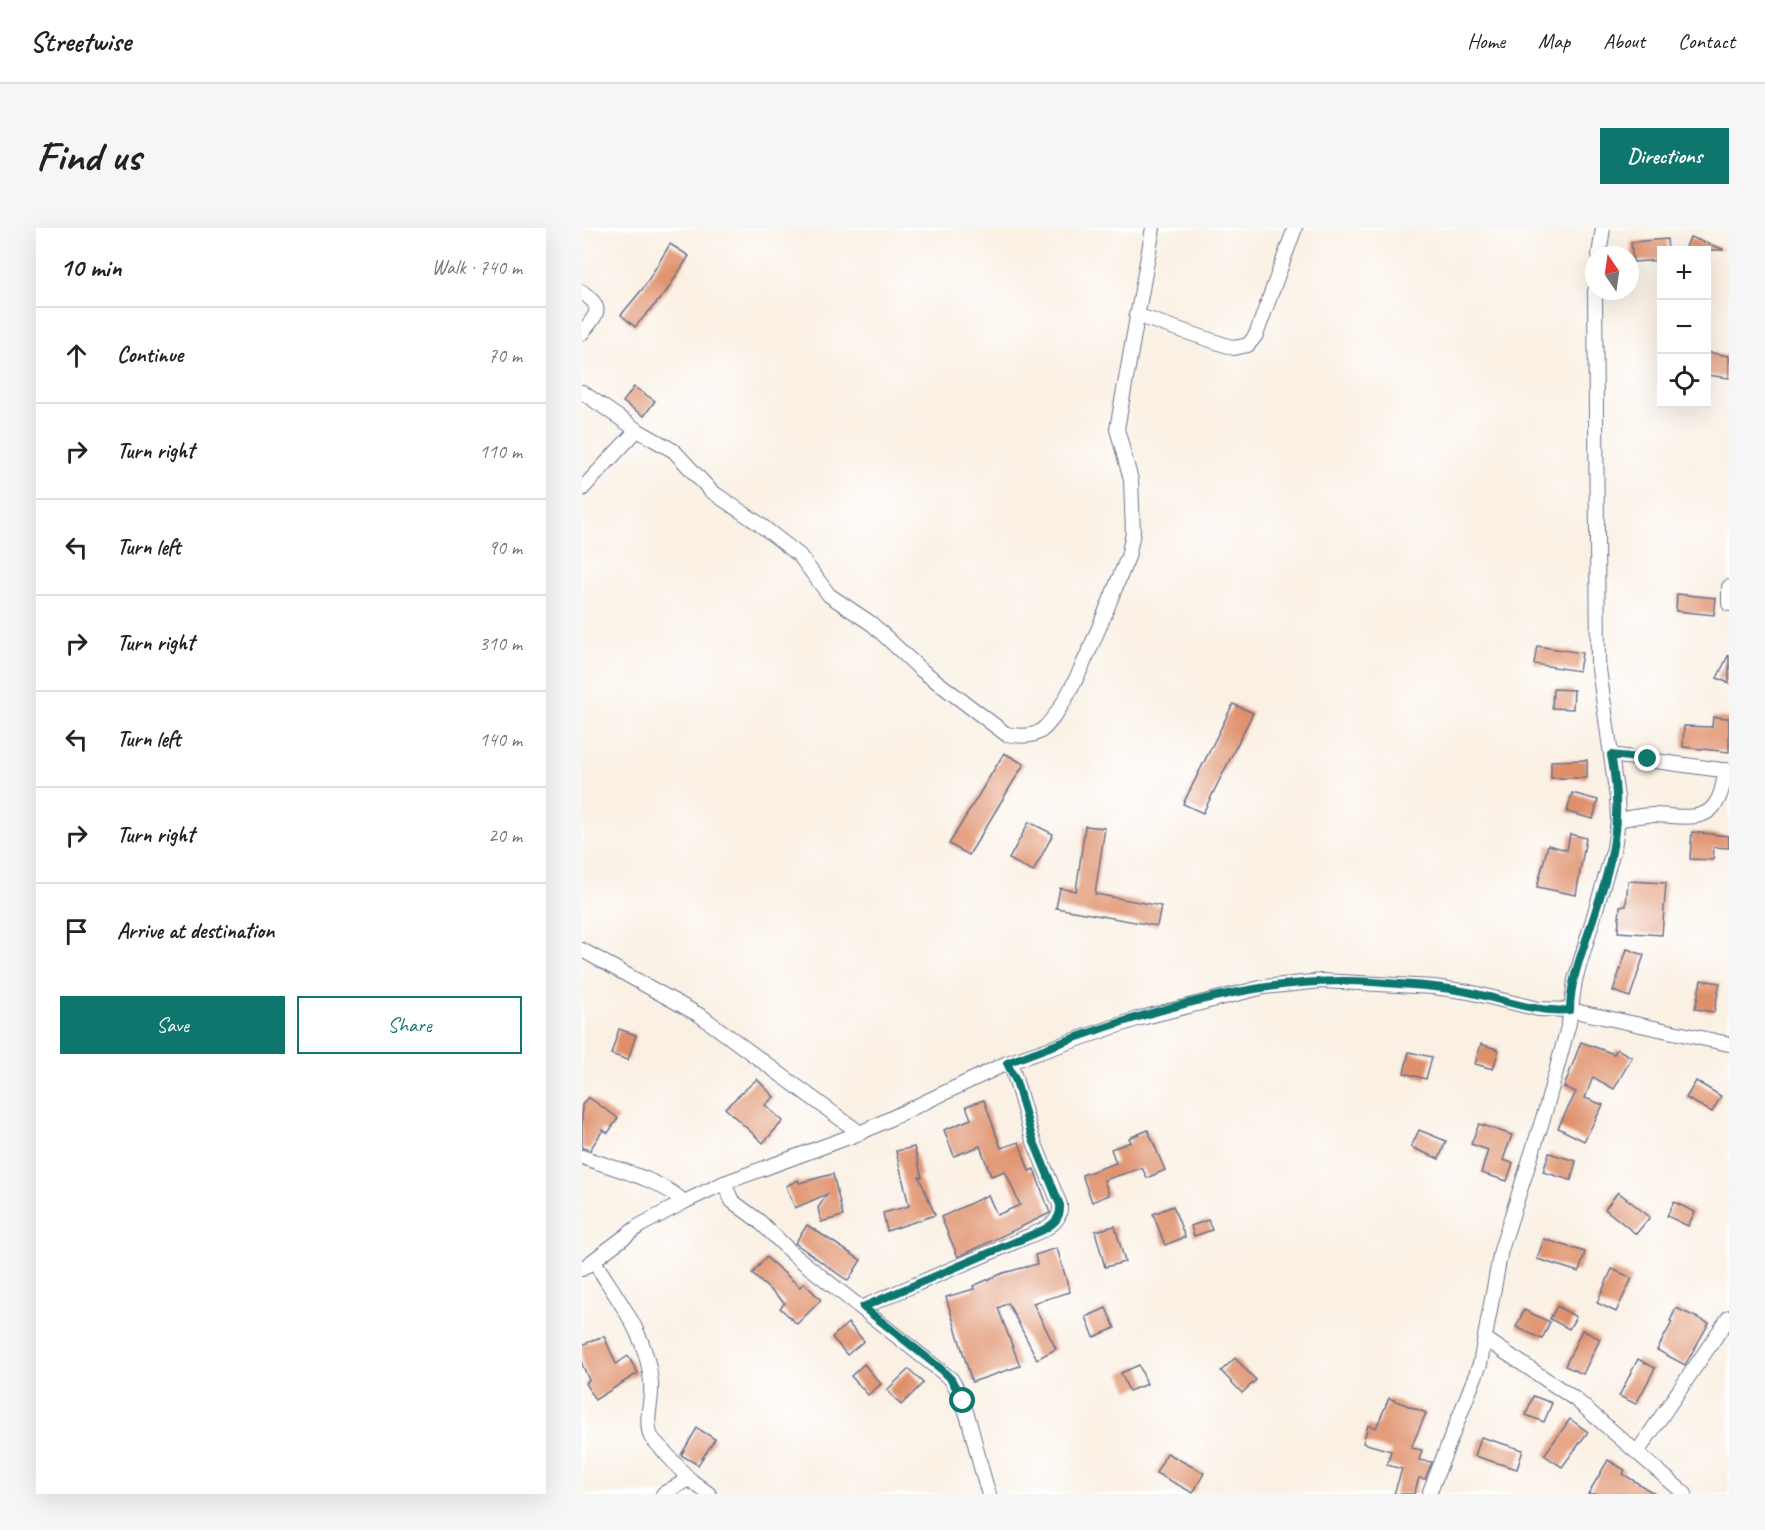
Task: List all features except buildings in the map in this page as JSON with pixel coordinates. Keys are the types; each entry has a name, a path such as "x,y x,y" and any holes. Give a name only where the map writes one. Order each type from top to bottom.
{"street":[{"path":"582,392 637,430 674,451 711,491 799,555 829,595 872,624 920,669 1006,734 1023,737 1041,732 1064,703 1128,557 1133,533 1131,480 1117,429 1153,228"},
{"path":"1136,315 1234,348 1248,345 1256,335 1295,228"},
{"path":"1600,246 1603,228"},
{"path":"582,292 594,300 597,307 596,315 582,333"},
{"path":"1429,1494 1474,1381 1487,1340 1501,1250 1545,1112 1575,980 1608,868 1618,820 1611,755 1600,690 1596,620 1598,542 1594,424 1595,300"},
{"path":"582,489 637,430"},
{"path":"1729,587 1729,604"},
{"path":"1611,755 1727,771 1721,794 1714,807 1704,814 1692,817 1649,815 1618,820"},
{"path":"582,950 701,1016 860,1133"},
{"path":"582,1269 639,1226 684,1202 724,1183 860,1133 1007,1063 1137,1018 1264,987 1294,982 1369,982 1469,992 1538,1009 1570,1010 1729,1044"},
{"path":"863,1307 1043,1230 1057,1220 1061,1213 1060,1205 1032,1137 1016,1081 1007,1063"},
{"path":"582,1157 663,1188 684,1202"},
{"path":"724,1183 732,1201 759,1221 794,1255 941,1369 957,1389 963,1401 978,1464 989,1494"},
{"path":"594,1261 643,1339 652,1383 648,1429 651,1437 688,1479 709,1494"},
{"path":"1638,1451 1729,1317"},
{"path":"1487,1340 1575,1399 1638,1451 1684,1494"},
{"path":"663,1494 688,1479"}],"route":[{"path":"963,1401 951,1379 941,1369 863,1307 1043,1230 1057,1220 1061,1213 1060,1205 1032,1137 1016,1081 1007,1063 1137,1018 1264,987 1294,982 1369,982 1434,987 1469,992 1538,1009 1570,1010 1581,956 1614,848 1618,820 1615,775 1611,755 1648,759"}]}
